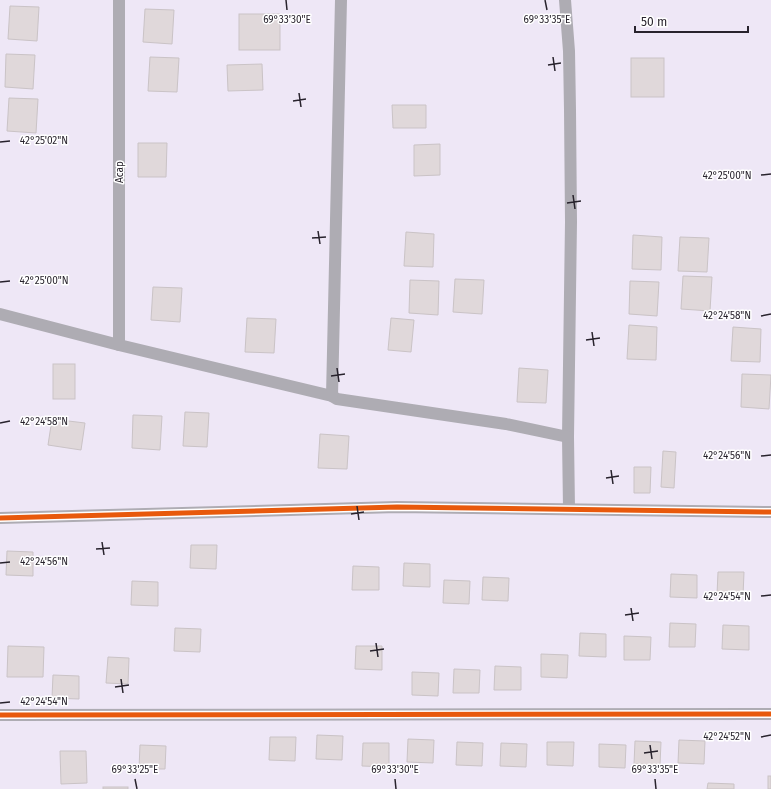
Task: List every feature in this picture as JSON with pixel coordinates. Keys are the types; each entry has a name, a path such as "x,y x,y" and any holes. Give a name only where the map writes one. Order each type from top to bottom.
{"street":[{"name":"Асар","path":"118,345 120,0"},
{"path":"332,396 341,0"},
{"path":"565,0 569,51 571,222 568,436 569,509"},
{"path":"0,314 118,345 332,396 337,399 506,424 568,436"},
{"path":"0,518 397,507 771,512"},
{"path":"0,715 771,714"}],"building":[{"path":"10,6 39,7 37,41 8,39"},
{"path":"145,9 174,10 172,44 143,42"},
{"path":"239,14 280,14 280,50 239,50"},
{"path":"6,54 35,55 33,89 5,87"},
{"path":"150,57 179,58 177,92 148,91"},
{"path":"631,58 664,58 664,97 631,97"},
{"path":"262,64 263,90 228,91 227,65"},
{"path":"9,98 38,99 36,133 7,131"},
{"path":"392,105 426,105 426,128 393,128"},
{"path":"138,143 167,143 166,177 138,177"},
{"path":"440,144 440,175 414,176 414,145"},
{"path":"406,232 434,234 433,267 404,266"},
{"path":"633,235 662,237 661,270 632,269"},
{"path":"680,237 709,238 707,272 678,271"},
{"path":"683,276 712,277 710,311 681,309"},
{"path":"455,279 484,280 482,314 453,312"},
{"path":"410,280 439,281 438,315 409,313"},
{"path":"630,281 659,282 657,316 629,314"},
{"path":"153,287 182,288 180,322 151,320"},
{"path":"247,318 276,319 274,353 245,352"},
{"path":"391,318 414,320 411,352 388,350"},
{"path":"629,325 657,327 656,360 627,359"},
{"path":"733,327 761,329 760,362 731,361"},
{"path":"53,364 75,364 75,399 53,399"},
{"path":"519,368 548,370 546,403 517,402"},
{"path":"742,374 771,375 769,409 741,407"},
{"path":"185,412 209,413 207,447 183,446"},
{"path":"133,415 162,416 160,450 132,448"},
{"path":"52,419 85,423 81,450 48,445"},
{"path":"320,434 349,436 347,469 318,468"},
{"path":"663,451 676,452 674,488 661,487"},
{"path":"634,467 651,467 650,493 634,493"},
{"path":"191,545 217,545 216,569 190,568"},
{"path":"7,551 33,552 33,576 6,575"},
{"path":"404,563 430,564 430,587 403,586"},
{"path":"353,566 379,567 379,590 352,590"},
{"path":"718,572 744,572 743,596 717,595"},
{"path":"671,574 697,575 697,598 670,597"},
{"path":"483,577 509,578 508,601 482,600"},
{"path":"444,580 470,581 469,604 443,603"},
{"path":"132,581 158,582 158,606 131,605"},
{"path":"670,623 696,624 695,647 669,647"},
{"path":"723,625 749,626 749,650 722,649"},
{"path":"175,628 201,629 200,652 174,651"},
{"path":"580,633 606,634 606,657 579,656"},
{"path":"624,636 651,637 650,660 624,660"},
{"path":"8,646 44,647 43,677 7,677"},
{"path":"356,646 382,646 382,670 355,669"},
{"path":"541,654 568,655 567,678 541,677"},
{"path":"108,657 129,658 128,684 106,683"},
{"path":"495,666 521,667 521,690 494,690"},
{"path":"454,669 480,670 479,693 453,693"},
{"path":"412,672 439,673 438,696 412,695"},
{"path":"53,675 79,676 79,699 52,698"},
{"path":"317,735 343,736 342,760 316,759"},
{"path":"270,737 296,737 295,761 269,760"},
{"path":"408,739 434,740 433,763 407,762"},
{"path":"679,740 705,741 704,764 678,763"},
{"path":"635,741 661,742 660,765 634,764"},
{"path":"457,742 483,743 482,766 456,765"},
{"path":"547,742 574,742 573,766 547,765"},
{"path":"363,743 389,743 389,767 362,766"},
{"path":"501,743 527,744 526,767 500,766"},
{"path":"599,744 626,745 625,768 599,767"},
{"path":"140,745 166,746 165,769 139,769"},
{"path":"60,751 86,751 87,783 61,784"},
{"path":"768,776 771,776 771,789 768,789"},
{"path":"708,783 734,784 734,789 707,789"},
{"path":"103,787 128,787 128,789 103,789"}],"cycle path":[{"path":"0,518 397,507 771,512"},
{"path":"0,715 771,714"}]}
